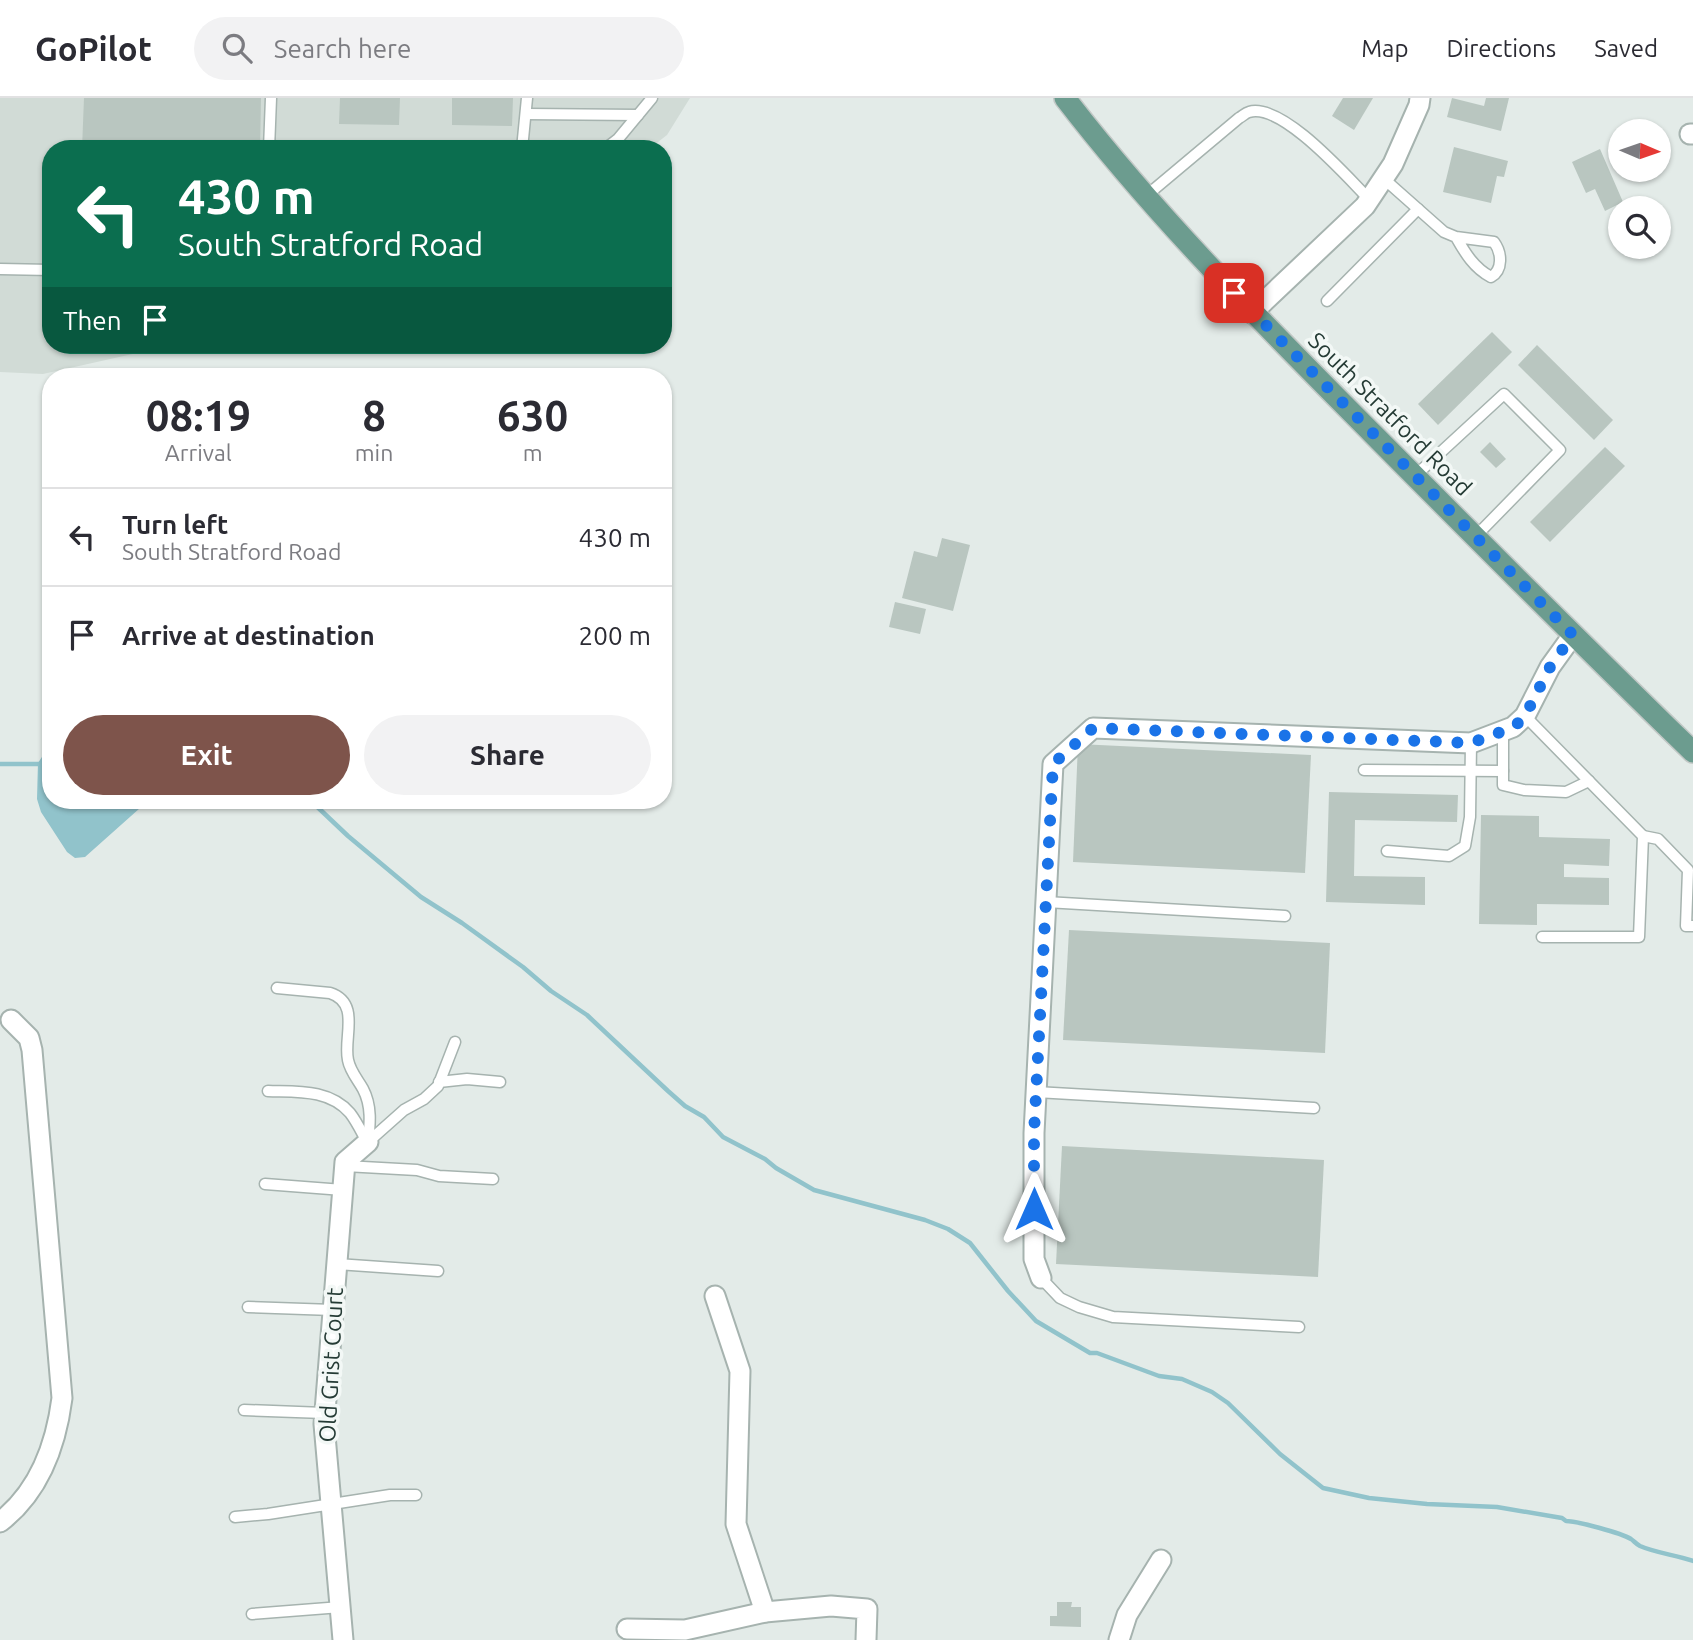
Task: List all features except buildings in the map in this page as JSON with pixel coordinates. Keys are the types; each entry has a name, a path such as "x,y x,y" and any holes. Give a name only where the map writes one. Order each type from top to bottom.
{"main road":[{"name":"South Stratford Road","path":"1065,98 1114,162 1252,313 1693,752"}],"street":[{"path":"1252,313 1369,199 1393,164 1420,98"},
{"path":"1041,1278 1034,1259 1036,1092 1053,764 1093,728 1471,743 1514,727 1525,716 1550,667 1573,635"},
{"path":"0,1522 16,1508 41,1473 58,1427 62,1398 32,1050 29,1038 11,1020"},
{"path":"345,1166 345,1162 368,1142"},
{"name":"Old Grist Court","path":"343,1640 324,1413 345,1166"},
{"path":"715,1296 740,1371 736,1524 765,1612"},
{"path":"1119,1640 1127,1615 1161,1560"},
{"path":"627,1629 685,1630 765,1612 831,1606 867,1609 866,1640"}],"lane":[{"path":"269,140 271,98"},
{"path":"523,140 527,98"},
{"path":"617,140 652,98"},
{"path":"1145,196 1240,118 1249,112 1259,112 1297,128 1369,199"},
{"path":"526,114 638,115"},
{"path":"1383,178 1444,232 1456,237 1494,242 1499,249 1500,264 1497,274 1491,277 1482,273 1465,255 1456,237"},
{"path":"1327,301 1418,209"},
{"path":"0,269 42,270"},
{"path":"1415,476 1504,394 1560,450 1475,537"},
{"path":"1525,716 1643,836 1658,839 1688,870 1686,926 1693,926"},
{"path":"1503,731 1503,785 1524,790 1566,792 1589,781"},
{"path":"1387,851 1449,856 1465,846 1473,771 1471,743"},
{"path":"1364,770 1503,771"},
{"path":"1542,937 1639,937 1643,836"},
{"path":"1046,902 1285,916"},
{"path":"277,988 330,993 336,995 346,1007 350,1020 348,1063 368,1100 368,1142"},
{"path":"368,1142 404,1110 433,1092 455,1041"},
{"path":"439,1082 467,1079 500,1082"},
{"path":"268,1091 327,1096 349,1112 368,1142"},
{"path":"1036,1092 1314,1108"},
{"path":"345,1166 417,1170 439,1175 493,1179"},
{"path":"265,1184 343,1190"},
{"path":"337,1264 438,1271"},
{"path":"1041,1278 1060,1298 1113,1317 1299,1327"},
{"path":"248,1307 333,1310"},
{"path":"244,1410 324,1413"},
{"path":"235,1517 390,1495 416,1495"},
{"path":"252,1614 341,1607"}],"shaded area":[{"path":"0,98 690,98 667,135 661,140 42,140 42,354 133,354 70,368 42,368 42,374 0,372"}],"water":[{"path":"42,757 42,809 139,809 85,857 75,858 67,852 41,812 37,799 38,763"}],"waterway":[{"path":"0,764 42,764"},
{"path":"320,809 421,897 462,923 587,1015 668,1091 685,1106 704,1117 723,1137 765,1159 814,1190 925,1220 948,1229 970,1243 1036,1321 1090,1353 1097,1353 1159,1376 1182,1379 1212,1392 1228,1403 1280,1454 1323,1488 1369,1498 1497,1507 1562,1518 1618,1534 1646,1548 1693,1561"}],"route":[{"path":"1034,1209 1034,1133 1053,764 1093,728 1471,743 1514,727 1525,716 1550,667 1573,635 1234,293"}]}
